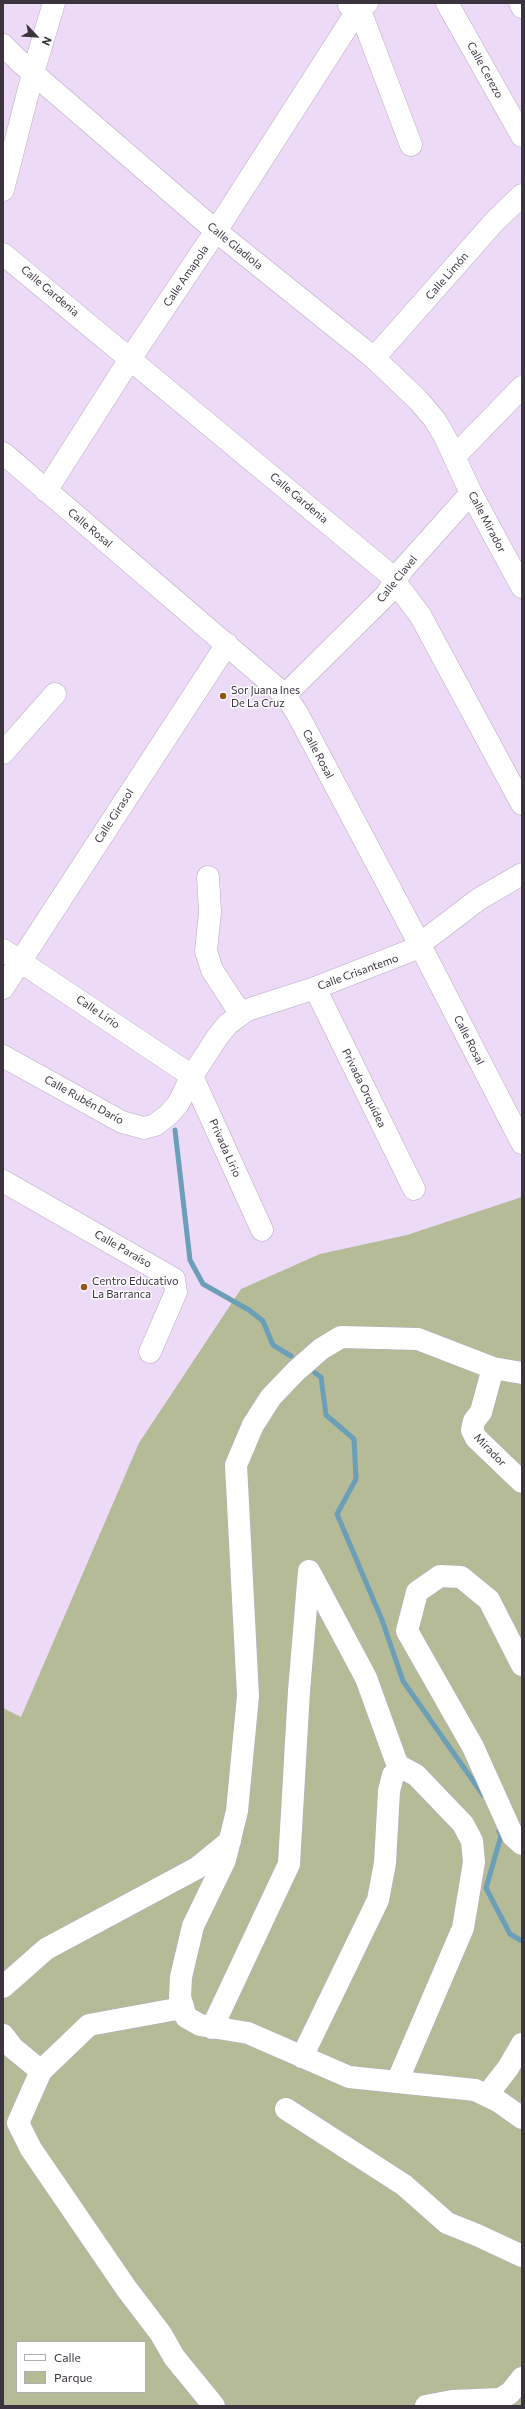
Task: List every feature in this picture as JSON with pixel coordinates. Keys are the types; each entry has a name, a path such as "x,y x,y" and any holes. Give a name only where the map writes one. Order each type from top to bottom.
{"street":[{"path":"3,190 33,73 54,3"},
{"name":"Calle Cerezo","path":"447,3 522,136"},
{"path":"520,3 522,7"},
{"path":"357,5 412,146"},
{"name":"Calle Amapola","path":"46,491 130,359 216,231 357,5"},
{"name":"Calle Gladiola","path":"3,45 33,73 216,231 374,358 422,405 434,420 455,456"},
{"name":"Calle Limón","path":"374,358 495,222 522,195"},
{"name":"Calle Gardenia","path":"3,254 362,550 395,581 420,615 522,804"},
{"path":"455,456 522,388"},
{"name":"Calle Rosal","path":"3,453 285,695 300,720 420,945 522,1143"},
{"name":"Calle Mirador","path":"455,456 471,493 522,587"},
{"name":"Calle Clavel","path":"285,695 386,595 403,569 471,493"},
{"name":"Calle Girasol","path":"3,988 12,955 227,644"},
{"path":"3,753 55,694"},
{"name":"Calle Crisantemo","path":"195,1071 218,1036 240,1014 403,955 420,945 478,899 522,874"},
{"path":"208,877 210,912 206,952 212,970 240,1014"},
{"name":"Calle Lirio","path":"12,955 195,1071"},
{"name":"Privada Orquídea","path":"315,988 414,1189"},
{"name":"Calle Rubén Darío","path":"3,1056 122,1122 144,1128 155,1125 168,1115 178,1104 195,1071"},
{"name":"Privada Lirio","path":"195,1071 262,1230"},
{"name":"Calle Paraíso","path":"3,1180 174,1279 176,1283 176,1292 150,1352"},
{"path":"520,2113 487,2095 465,2088 349,2077 248,2033 212,2028 191,2022 186,2017 182,2008 180,1997 181,1977 193,1926 225,1860 238,1811 248,1696 236,1466 253,1426 271,1397 296,1371 321,1349 341,1336 418,1339 493,1368 522,1373"},
{"name":"Mirador","path":"493,1368 481,1412 472,1425 473,1434 522,1482"},
{"path":"212,2028 289,1864 299,1692 309,1571 366,1678 399,1769"},
{"path":"522,1665 489,1600 461,1577 440,1576 417,1592 407,1631 473,1747 513,1836 522,1844"},
{"path":"302,2057 378,1900 385,1864 389,1791 393,1775 399,1769 406,1769 416,1775 463,1824 472,1841 474,1862 463,1928 397,2082"},
{"path":"3,1987 46,1949 197,1868 231,1840"},
{"path":"182,2008 89,2025 41,2071 18,2123 31,2149 126,2288 161,2334 174,2357 214,2406"},
{"path":"3,2035 13,2048 41,2071"},
{"path":"487,2095 508,2068 522,2044"},
{"path":"286,2109 404,2185 447,2223 522,2256"},
{"path":"426,2406 452,2401 500,2399 510,2393 522,2378"}],"green space":[{"path":"522,1197 522,2406 3,2406 3,1708 21,1717 139,1443 241,1289 320,1254 407,1235"}],"waterway":[{"path":"175,1130 190,1260 203,1284 249,1310 263,1321 273,1345 291,1356"},
{"path":"315,1373 321,1377 326,1415 354,1439 356,1479 337,1514 382,1620 403,1681 483,1795"},
{"path":"499,1831 501,1836 486,1888 510,1934 522,1941"}],"place":[{"name":"Sor Juana Ines De La Cruz","path":"223,696"},
{"name":"Centro Educativo La Barranca","path":"84,1287"}]}
